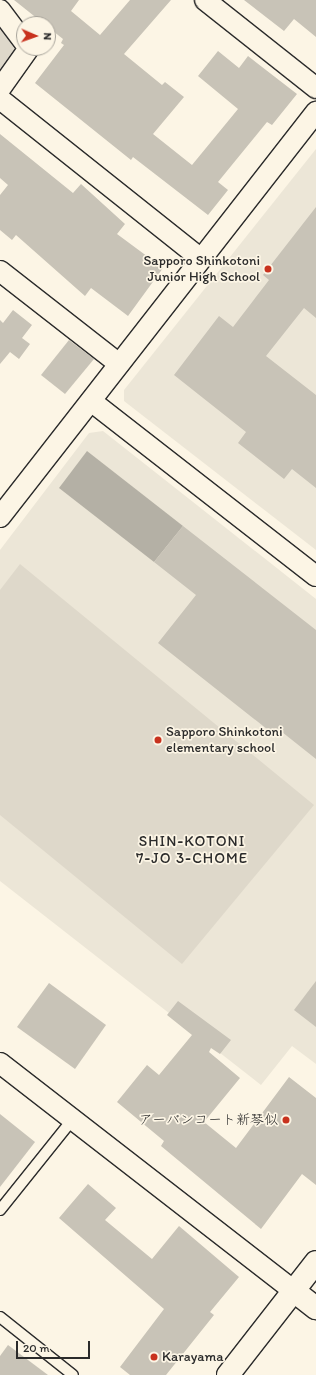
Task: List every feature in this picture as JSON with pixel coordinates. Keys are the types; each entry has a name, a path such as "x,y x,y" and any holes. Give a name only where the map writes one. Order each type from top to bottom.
{"main road":[{"path":"228,1375 316,1262"},
{"path":"294,1291 316,1308"}],"street":[{"path":"205,0 316,88"},
{"path":"0,10 16,31"},
{"path":"0,89 23,56"},
{"path":"0,99 201,259"},
{"path":"0,517 316,112"},
{"path":"0,271 119,364"},
{"path":"91,401 316,576"},
{"path":"0,1063 294,1291"}],"lane":[{"path":"0,1210 72,1120"},
{"path":"0,1317 73,1375"}],"shaded area":[{"path":"0,25 15,50 0,70"},
{"name":"Sapporo Shinkotoni Junior High School","path":"316,149 316,550 124,401 124,390"},
{"name":"Sapporo Shinkotoni elementary school","path":"103,431 316,599 316,1064 292,1046 261,1085 0,881 0,550 89,433"},
{"path":"87,451 183,526 154,562 59,488"},
{"path":"20,564 314,805 182,964 0,815 0,590"}],"building":[{"path":"14,0 79,0 71,11 100,35 130,0 171,0 124,54 162,85 165,82 184,97 153,134 192,165 238,109 198,76 218,51 239,68 248,56 297,94 272,125 267,122 218,182 228,190 208,215 133,157 131,160 35,83 64,45 61,43 63,39 56,33 56,16 34,16"},
{"path":"244,0 316,0 316,37 294,19 284,31"},
{"path":"0,134 73,193 81,184 125,224 117,234 163,268 128,316 91,288 85,296 16,235 12,240 0,230 0,195 8,185 0,178"},
{"path":"316,207 316,318 304,308 266,356 316,395 316,488 292,469 284,479 238,443 246,432 174,375 219,316 233,327 269,280 263,275"},
{"path":"13,310 32,325 22,338 30,344 19,359 10,352 0,364 0,320 3,323"},
{"path":"69,340 94,359 65,394 41,375"},
{"path":"183,526 316,630 316,759 282,732 277,737 158,643 196,595 154,562"},
{"path":"316,981 316,1027 294,1010"},
{"path":"49,983 106,1025 75,1069 17,1027"},
{"path":"178,1001 231,1040 220,1054 211,1048 209,1052 240,1078 204,1122 236,1148 289,1077 316,1098 316,1185 302,1174 261,1229 161,1146 164,1141 117,1102 147,1065 159,1075 192,1035 167,1015"},
{"path":"0,1114 35,1142 0,1187"},
{"path":"88,1184 116,1208 105,1220 152,1259 179,1226 239,1277 210,1312 214,1315 166,1375 130,1375 120,1367 164,1309 59,1218"},
{"path":"8,1345 48,1375 0,1375 0,1356"}],"place":[{"name":"Sapporo Shinkotoni Junior High School","path":"268,269"},
{"name":"Sapporo Shinkotoni elementary school","path":"158,740"},
{"name":"アーバンコート新琴似","path":"286,1120"},
{"name":"Karayama","path":"154,1357"}],"district":[{"name":"SHIN-KOTONI 7-JO 3-CHOME","path":"192,850"}]}
